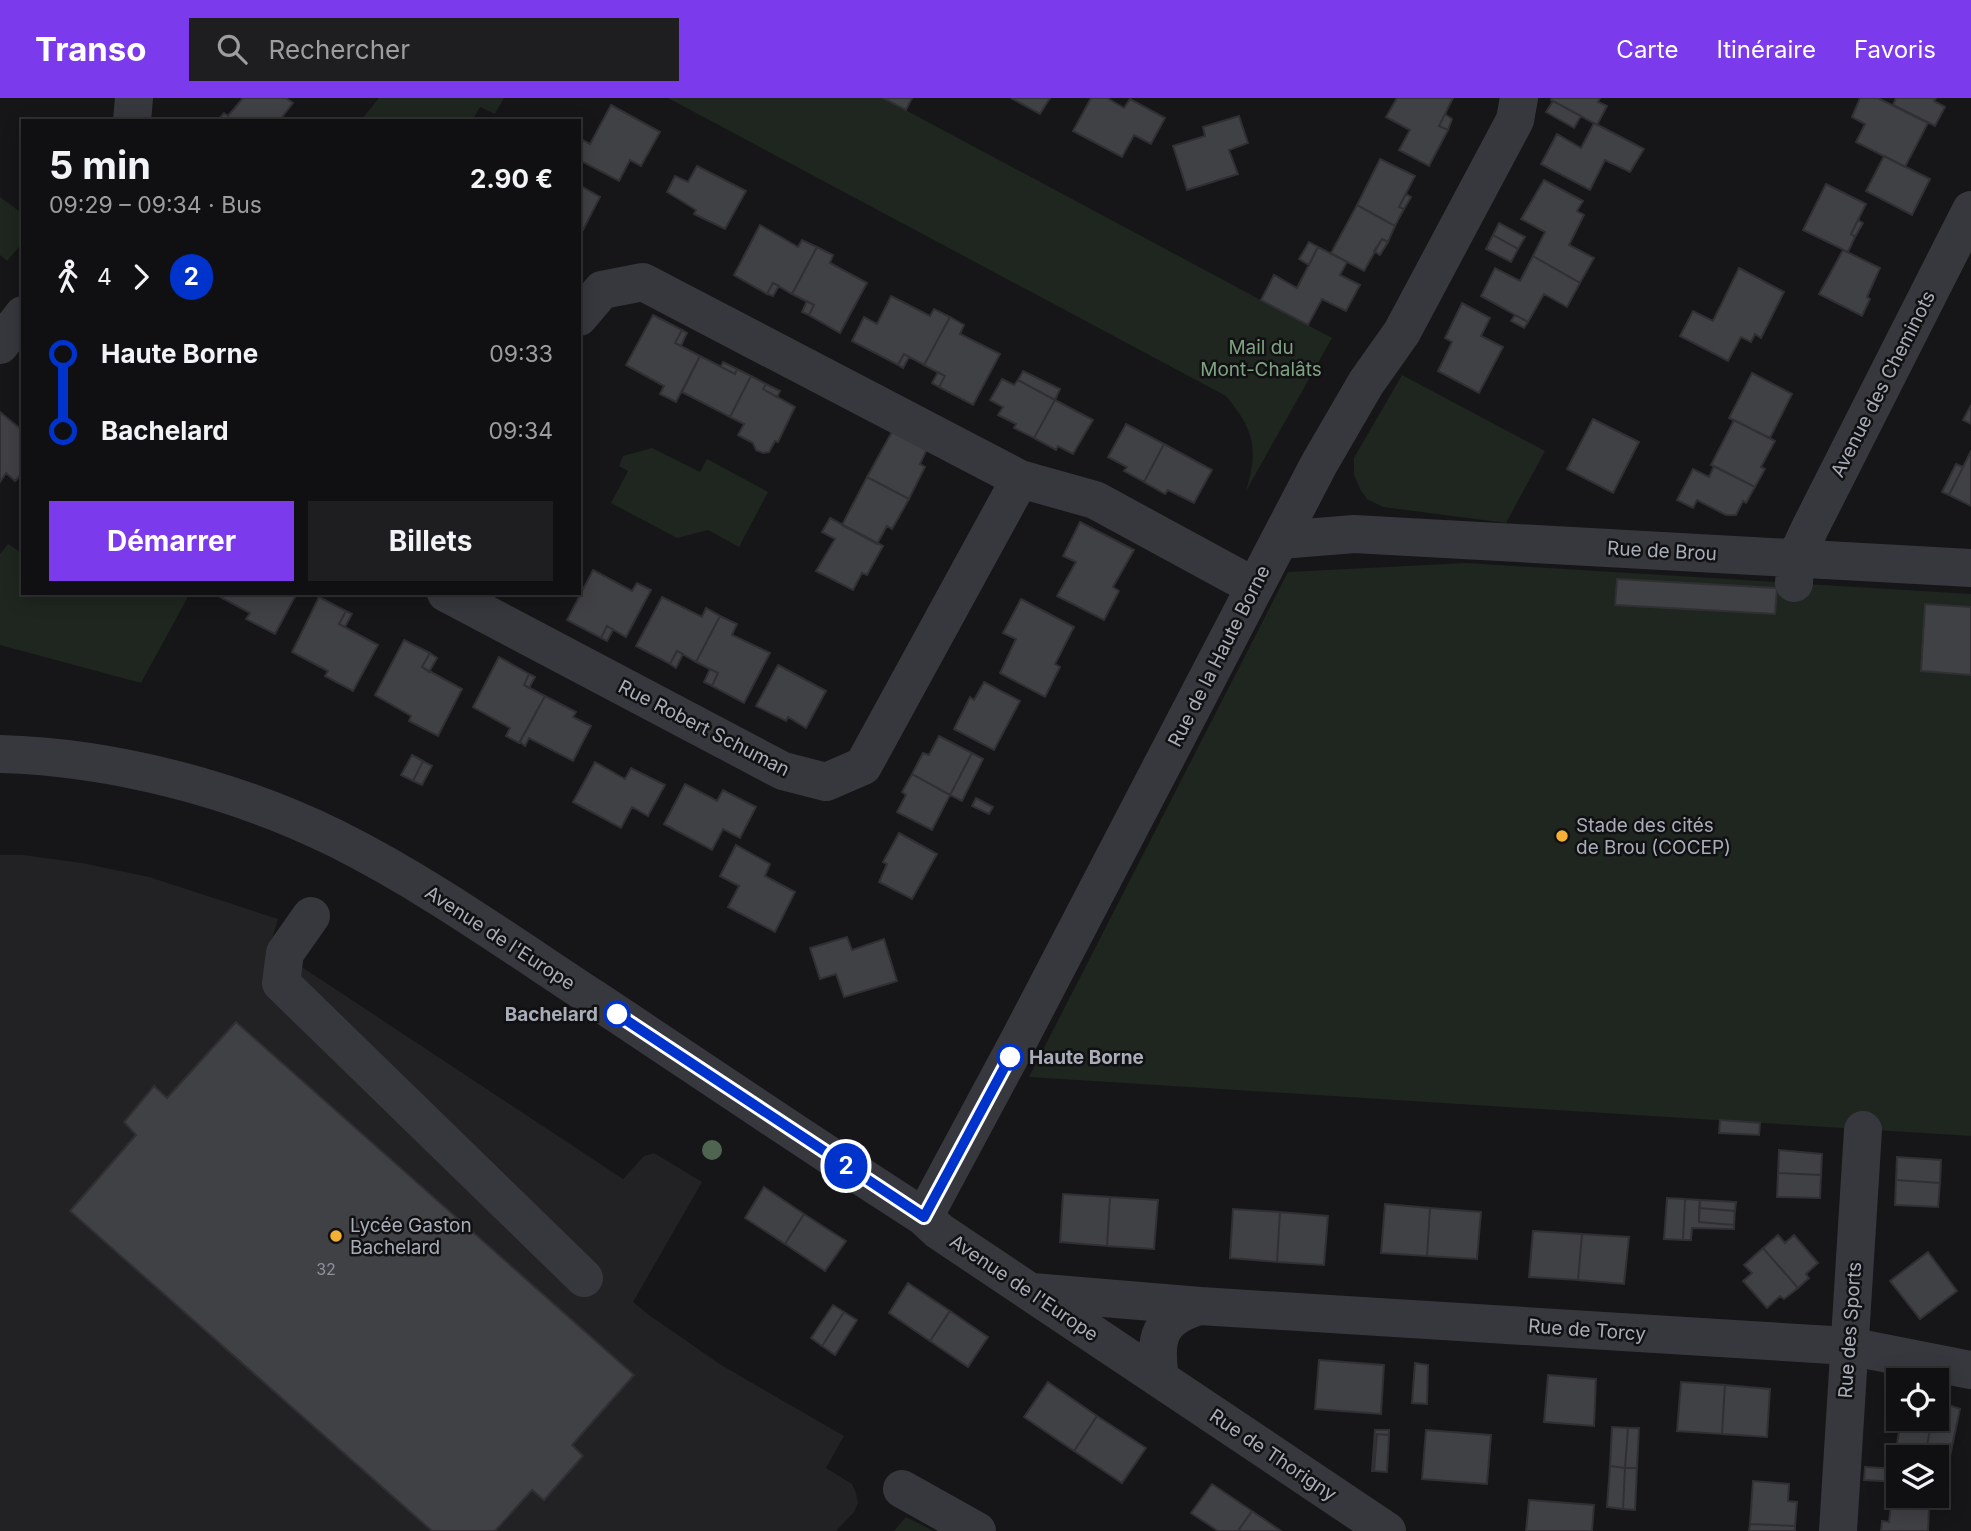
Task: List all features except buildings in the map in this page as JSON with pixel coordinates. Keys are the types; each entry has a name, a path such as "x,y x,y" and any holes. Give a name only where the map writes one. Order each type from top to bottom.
{"street":[{"path":"132,119 134,98"},
{"name":"Rue de la Haute Borne","path":"924,1217 1308,485 1366,383 1402,332 1515,120 1519,98"},
{"name":"Avenue des Cheminots","path":"1795,571 1971,210"},
{"path":"581,315 602,290 643,282 1020,480 1095,500 1255,587"},
{"path":"0,345 21,318"},
{"name":"Rue Robert Schuman","path":"450,595 783,771 826,782 863,766 1020,480"},
{"path":"1308,485 1354,534"},
{"name":"Rue de Brou","path":"1280,540 1354,534 1795,571 1971,568"},
{"name":"Avenue de l'Europe","path":"0,754 86,762 181,781 268,810 334,838 384,864 470,916 924,1217 939,1231 1160,1379"},
{"path":"311,916 285,953 281,984 584,1279"},
{"name":"Rue des Sports","path":"1838,1531 1863,1130"},
{"name":"Rue de Torcy","path":"1030,1292 1200,1306 1848,1346 1971,1370"},
{"name":"Rue de Torcy","path":"1165,1324 1183,1311 1200,1306"},
{"path":"1069,1318 1165,1324 1160,1332 1157,1358 1160,1379"},
{"name":"Rue de Thorigny","path":"1160,1379 1387,1531"},
{"path":"902,1489 977,1531"}],"shaded area":[{"name":"Lycée Gaston Bachelard","path":"0,855 23,855 82,863 149,877 278,919 270,946 623,1179 644,1156 654,1153 702,1182 633,1302 721,1365 844,1436 826,1468 852,1484 858,1503 854,1512 836,1531 0,1531"}],"green space":[{"path":"379,98 504,98 495,114 480,107 473,119 362,119"},
{"name":"Mail du Mont-Chalâts","path":"668,98 883,98 1332,338 1246,491 1252,463 1251,440 1243,419 1226,396"},
{"path":"0,197 21,213 21,244 7,261 0,255"},
{"path":"1402,375 1545,451 1506,523 1383,507 1367,499 1361,491 1354,475 1354,458"},
{"path":"652,448 700,472 707,459 768,492 739,547 708,530 677,538 611,503 628,471 619,466 623,456"},
{"path":"8,544 21,553 21,595 189,595 141,683 0,645 0,554"},
{"name":"Stade des cités de Brou (COCEP)","path":"1466,563 1971,594 1971,1136 1029,1077 1288,572"},
{"path":"906,1517 934,1531 894,1531"}],"bus line":[{"name":"2","path":"617,1014 924,1217 1010,1057"}],"place":[{"name":"Stade des cités de Brou (COCEP)","path":"1562,836"},
{"name":"Bachelard","path":"617,1014"},
{"name":"Haute Borne","path":"1010,1057"},
{"name":"Lycée Gaston Bachelard","path":"336,1236"}]}
